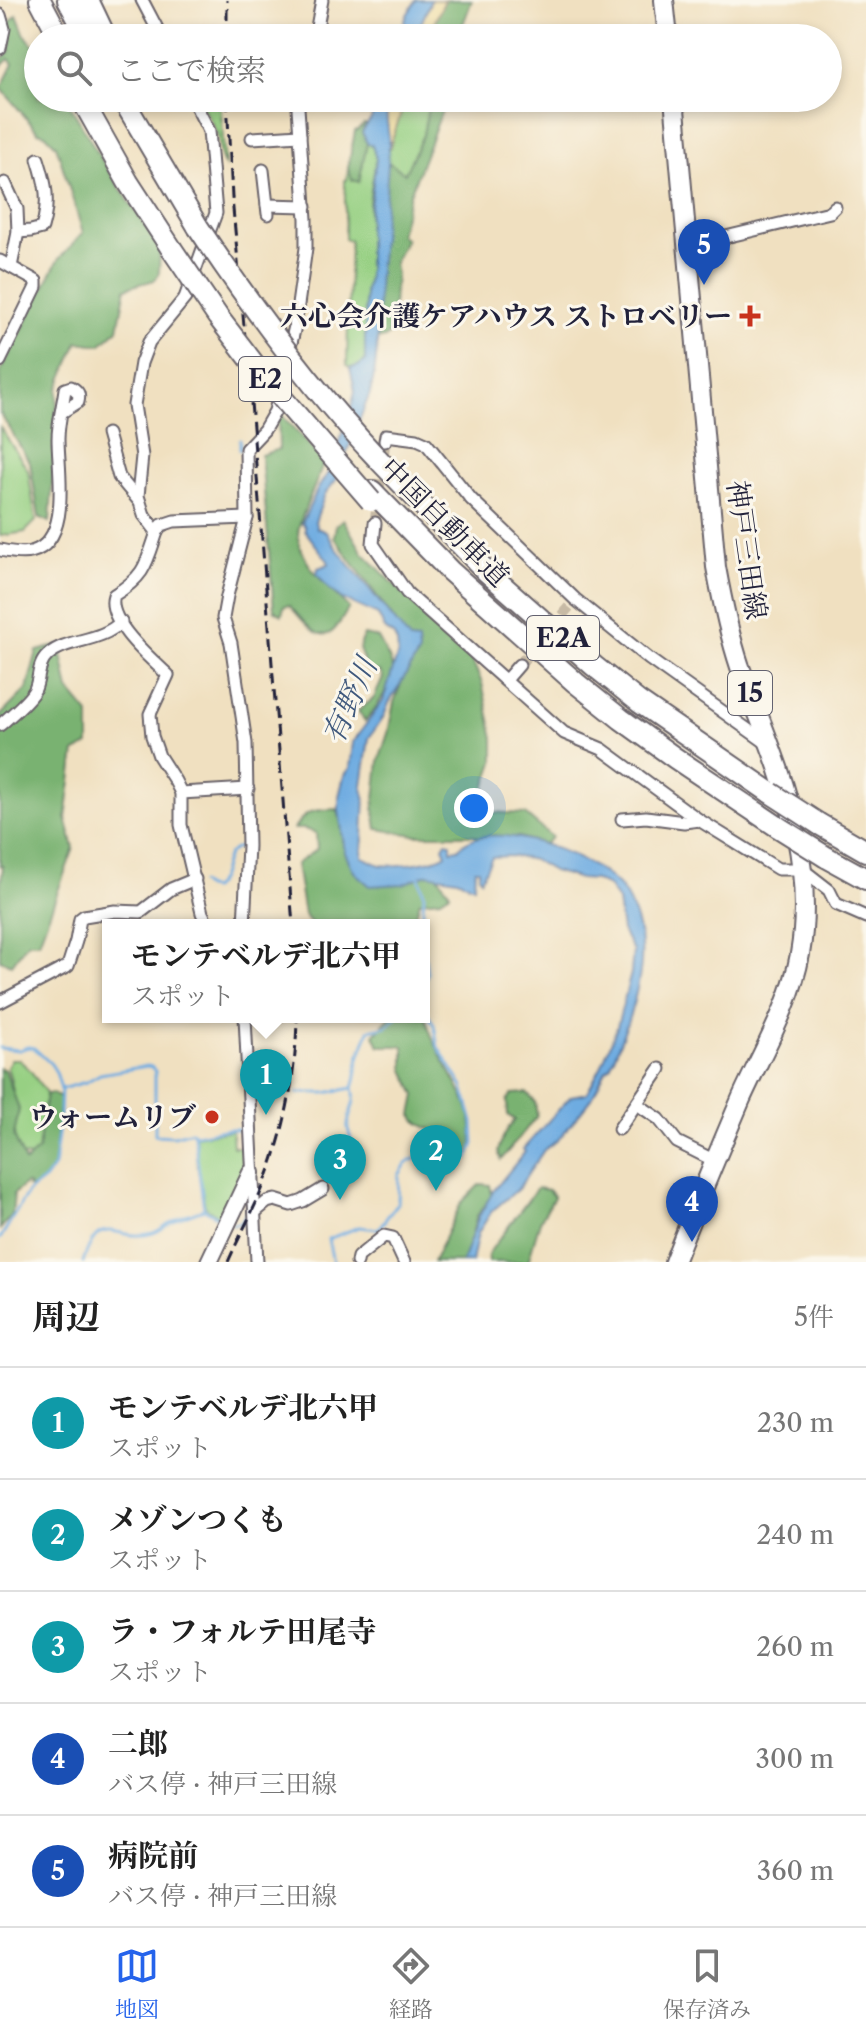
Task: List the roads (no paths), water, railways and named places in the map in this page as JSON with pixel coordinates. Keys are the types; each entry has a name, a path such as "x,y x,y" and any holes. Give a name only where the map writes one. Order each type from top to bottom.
{"highway":[{"path":"29,0 41,24"},
{"path":"40,0 53,24"},
{"path":"68,0 81,24"},
{"path":"88,0 99,24"},
{"path":"89,112 128,182 175,244"},
{"name":"中国自動車道","path":"101,112 175,244 263,361 372,496 527,641 610,710 778,827 866,879"},
{"name":"中国自動車道","path":"131,112 269,329 320,394 380,449 487,572 639,702 771,793 866,851"},
{"path":"146,112 202,223"},
{"path":"819,824 866,842"}],"main road":[{"path":"664,0 667,24"},
{"name":"神戸三田線","path":"674,1262 781,1013 800,956 804,912 802,869 792,814 730,632 716,567 675,112"}],"street":[{"path":"142,0 155,24"},
{"path":"318,24 322,0"},
{"path":"0,15 4,29 0,48"},
{"path":"157,532 144,515 138,496 142,456 134,405 141,363 149,342 185,298 216,213 209,131 199,112"},
{"path":"244,919 248,789 243,714 231,643 223,618 247,518 246,449 264,430 275,411 295,326 306,248 298,112"},
{"path":"252,138 267,132 300,135"},
{"path":"18,232 42,228 45,219 47,188 38,159"},
{"path":"263,170 267,210 306,206"},
{"path":"5,183 17,209 18,232 11,267"},
{"path":"688,246 830,212 835,207"},
{"path":"0,261 36,281 36,287 0,361"},
{"path":"0,550 32,552 43,546 57,526 58,434 62,412"},
{"path":"107,434 119,477 140,502"},
{"path":"380,449 386,435 426,443 471,499 572,603 768,745"},
{"path":"205,919 181,825 181,793 159,756 152,736 150,714 168,675 135,645 111,601 141,573 162,525 174,521 247,518"},
{"path":"375,523 373,544 407,593 564,733 602,749 699,820 778,869 802,869 829,890 836,904 866,917"},
{"path":"0,725 34,692 40,666 46,656 63,646 115,629 121,622"},
{"path":"506,680 519,665"},
{"path":"181,793 248,789"},
{"path":"622,819 699,820"},
{"path":"0,1002 68,966 80,919 84,916 141,912 171,889 195,879"},
{"path":"245,1023 257,1262"},
{"path":"619,1129 660,1069"},
{"path":"637,1104 659,1119 677,1142 715,1161"},
{"path":"209,1262 251,1173"},
{"path":"255,1212 267,1202 275,1200 291,1205 323,1189"},
{"path":"357,1262 358,1257 384,1236 393,1238 404,1262"}],"water":[{"path":"416,0 431,0 421,24 404,24"},
{"path":"373,112 387,112 389,146 373,378 336,480 325,494 315,522 410,640 418,641 419,653 369,738 362,785 365,796 362,857 381,865 405,865 441,857 446,854 443,847 446,842 451,843 451,850 472,839 491,836 537,842 583,861 615,882 633,911 641,947 634,1000 610,1067 592,1098 558,1140 544,1150 518,1189 492,1211 478,1233 472,1262 462,1262 479,1216 494,1190 525,1152 523,1149 571,1096 587,1093 601,1067 617,1027 631,973 633,951 622,931 618,901 608,886 595,880 580,879 553,871 534,860 511,856 492,857 481,879 479,869 475,869 474,886 457,879 427,874 403,884 370,886 354,872 345,853 339,796 344,776 350,768 353,742 383,701 398,653 397,643 378,615 342,599 317,574 318,568 329,564 302,523 329,471 352,405 355,391 350,368 365,361 368,222 376,159 372,145 367,143 362,132"}],"waterway":[{"path":"240,440 240,450"},
{"path":"241,468 241,478"},
{"path":"200,883 212,889 221,877 230,853 243,846"},
{"path":"418,874 424,894 422,919"},
{"path":"333,1262 328,1239 359,1227 378,1229 398,1203 399,1175 406,1164 424,1156 445,1160 468,1158 474,1144 473,1122 463,1087 438,1047 430,1018"},
{"path":"297,1093 325,1093 353,1088 369,1030 390,1023"},
{"path":"0,1048 34,1048 51,1064 61,1089 54,1166 45,1179 28,1192 0,1239"},
{"path":"61,1089 86,1082 100,1074 152,1067 155,1071 155,1135 174,1136 192,1131 204,1209 218,1217"},
{"path":"323,1186 354,1161 348,1128 353,1088"},
{"path":"195,1135 246,1129"},
{"path":"233,1224 241,1223 250,1204"},
{"path":"83,1262 90,1245 103,1232 153,1233 181,1217 204,1209"}],"tunnel":[{"path":"375,523 385,441"},
{"path":"519,665 569,607"}],"railway":[{"path":"227,0 227,24"},
{"path":"228,112 232,198 293,919"},
{"path":"228,1262 260,1194 282,1130 291,1085 297,1023"}],"place":[{"name":"病院前","path":"704,285"},
{"name":"六心会介護ケアハウス ストロベリー","path":"750,316"},
{"name":"モンテベルデ北六甲","path":"266,1115"},
{"name":"ウォームリブ","path":"212,1117"},
{"name":"メゾンつくも","path":"436,1191"},
{"name":"ラ・フォルテ田尾寺","path":"340,1200"},
{"name":"二郎","path":"692,1242"}],"water label":[{"name":"有野川","path":"350,701"}]}
